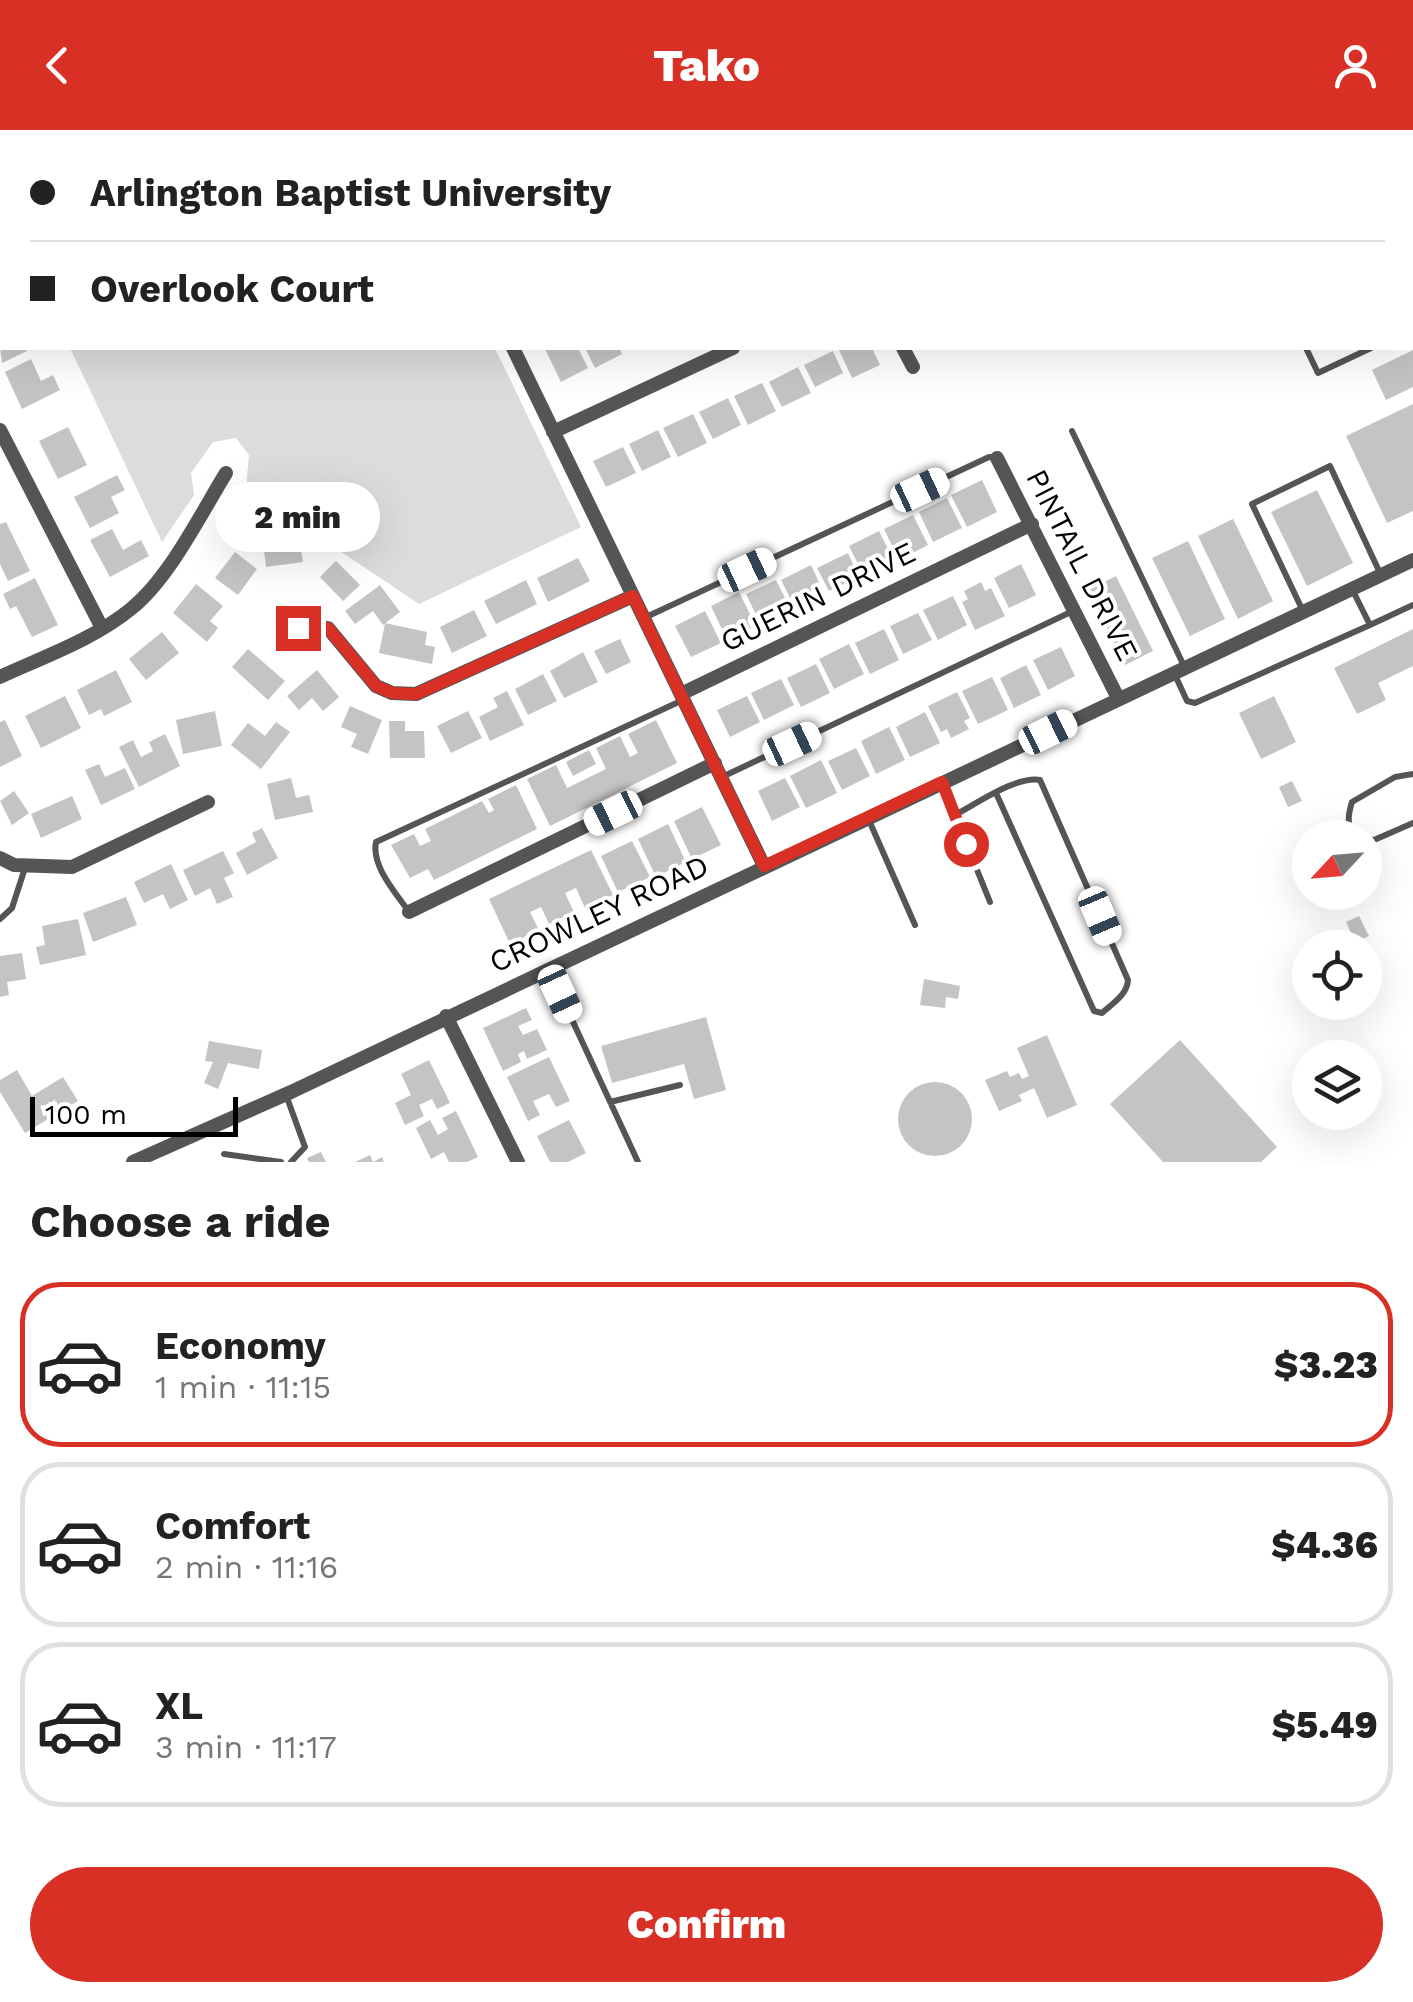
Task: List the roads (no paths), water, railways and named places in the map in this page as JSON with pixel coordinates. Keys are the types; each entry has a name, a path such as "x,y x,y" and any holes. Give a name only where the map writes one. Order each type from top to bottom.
{"street":[{"path":"514,350 764,866"},
{"path":"554,432 729,350"},
{"path":"904,350 912,367"},
{"path":"0,430 102,628"},
{"name":"PINTAIL DRIVE","path":"997,458 1118,698"},
{"path":"0,677 131,610 146,595 226,473"},
{"name":"GUERIN DRIVE","path":"682,697 1032,524"},
{"name":"CROWLEY ROAD","path":"134,1162 286,1094 1178,668 1413,560"},
{"path":"298,628 328,628 376,686 392,693 416,694 633,596"},
{"path":"409,912 714,763"},
{"path":"1,861 72,867 208,802"},
{"path":"446,1016 518,1162"}],"lane":[{"path":"1307,350 1318,373 1367,350"},
{"path":"1072,431 1178,668 1188,700 1195,703 1413,605"},
{"path":"644,618 989,458 997,458"},
{"path":"1303,610 1252,504 1330,466 1381,574"},
{"path":"1351,588 1370,625"},
{"path":"721,778 1074,610"},
{"path":"409,912 380,867 374,849 376,842 682,697"},
{"path":"1347,820 1352,802 1395,777 1413,774"},
{"path":"955,815 996,793 1030,778 1040,780 1128,980 1120,998 1102,1013 1094,1011 996,793"},
{"path":"942,782 990,902"},
{"path":"868,817 915,925"},
{"path":"1382,837 1413,823"},
{"path":"0,918 12,908 25,866"},
{"path":"548,968 638,1162"},
{"path":"610,1102 680,1085"},
{"path":"286,1094 305,1147 291,1162"},
{"path":"224,1154 281,1162"}]}
